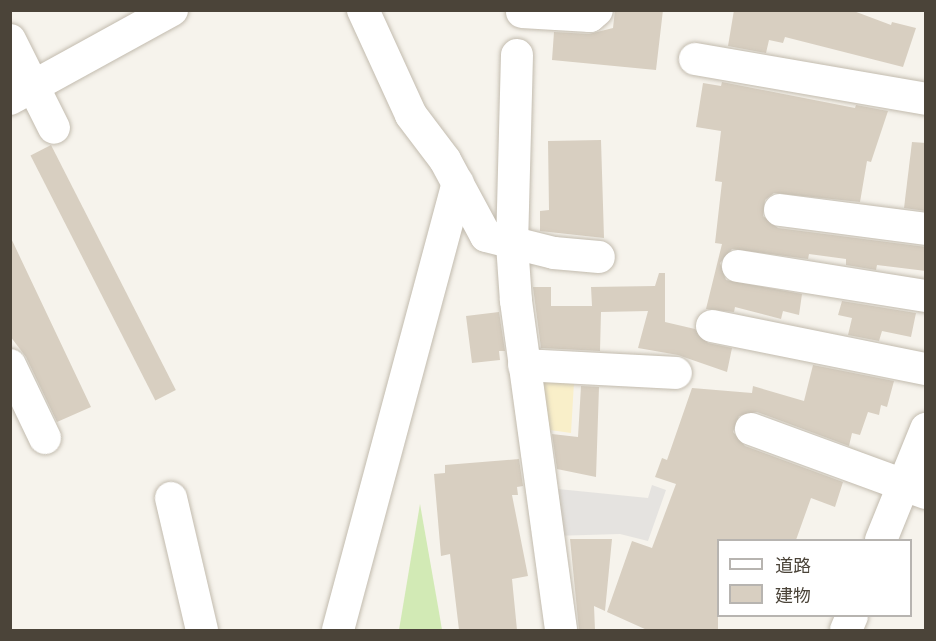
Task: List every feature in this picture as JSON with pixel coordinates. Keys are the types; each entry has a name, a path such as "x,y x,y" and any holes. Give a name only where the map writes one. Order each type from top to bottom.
{"street":[{"path":"22,92 172,10"},
{"path":"363,10 411,115 446,160 486,236 512,244 599,256"},
{"path":"522,12 590,16 597,10"},
{"path":"10,40 22,92 54,128"},
{"path":"517,55 512,244 524,365 561,630"},
{"path":"695,59 926,99"},
{"path":"338,630 458,183"},
{"path":"780,210 926,229"},
{"path":"738,266 926,296"},
{"path":"712,326 926,369"},
{"path":"10,365 45,438"},
{"path":"524,365 676,373"},
{"path":"752,429 914,489"},
{"path":"882,539 914,489 926,429"},
{"path":"171,498 202,630"}],"green space":[{"path":"420,504 439,612 442,630 399,630"}],"sand":[{"path":"534,379 574,382 571,433 543,429"}],"shaded area":[{"path":"652,485 666,490 648,541 620,534 552,536 548,488 648,498"}],"building":[{"path":"615,10 663,10 656,70 552,60 554,32 589,34 613,28"},
{"path":"734,10 851,10 891,25 892,22 916,28 903,67 785,37 783,43 769,40 766,53 728,46"},
{"path":"722,82 855,108 856,105 888,111 871,162 867,161 860,202 774,193 765,200 763,216 778,228 926,247 926,271 877,265 876,270 846,265 846,259 809,254 808,259 732,249 720,263 726,280 802,294 799,315 783,311 781,319 735,307 734,312 706,309 722,244 715,243 722,182 715,181 721,131 696,127 703,83 721,86"},
{"path":"601,140 604,238 540,231 540,211 549,210 548,141"},
{"path":"912,142 926,143 926,211 904,208"},
{"path":"51,145 176,390 155,400 31,155"},
{"path":"10,236 91,407 57,422 26,357 10,336"},
{"path":"659,273 665,273 665,322 695,329 708,343 732,348 727,372 678,355 638,348 648,311 601,312 600,351 541,348 533,287 551,287 551,306 592,306 591,287 655,286"},
{"path":"842,301 916,313 911,337 882,331 879,341 848,335 852,318 838,315"},
{"path":"499,312 505,351 499,351 500,360 472,363 466,316"},
{"path":"813,365 894,381 887,407 881,405 879,415 868,412 860,435 852,433 849,446 757,412 739,416 733,432 745,446 843,482 835,507 811,498 796,539 717,539 718,630 647,630 607,612 632,541 652,548 676,484 655,477 662,458 667,460 692,388 752,393 753,386 804,401"},
{"path":"581,386 599,387 596,477 557,469 552,434 578,437"},
{"path":"519,459 523,486 517,487 518,495 512,495 528,576 512,579 517,630 459,630 450,554 441,556 434,474 445,473 445,465"},
{"path":"570,539 612,539 605,611 594,606 595,630 579,630"}]}
